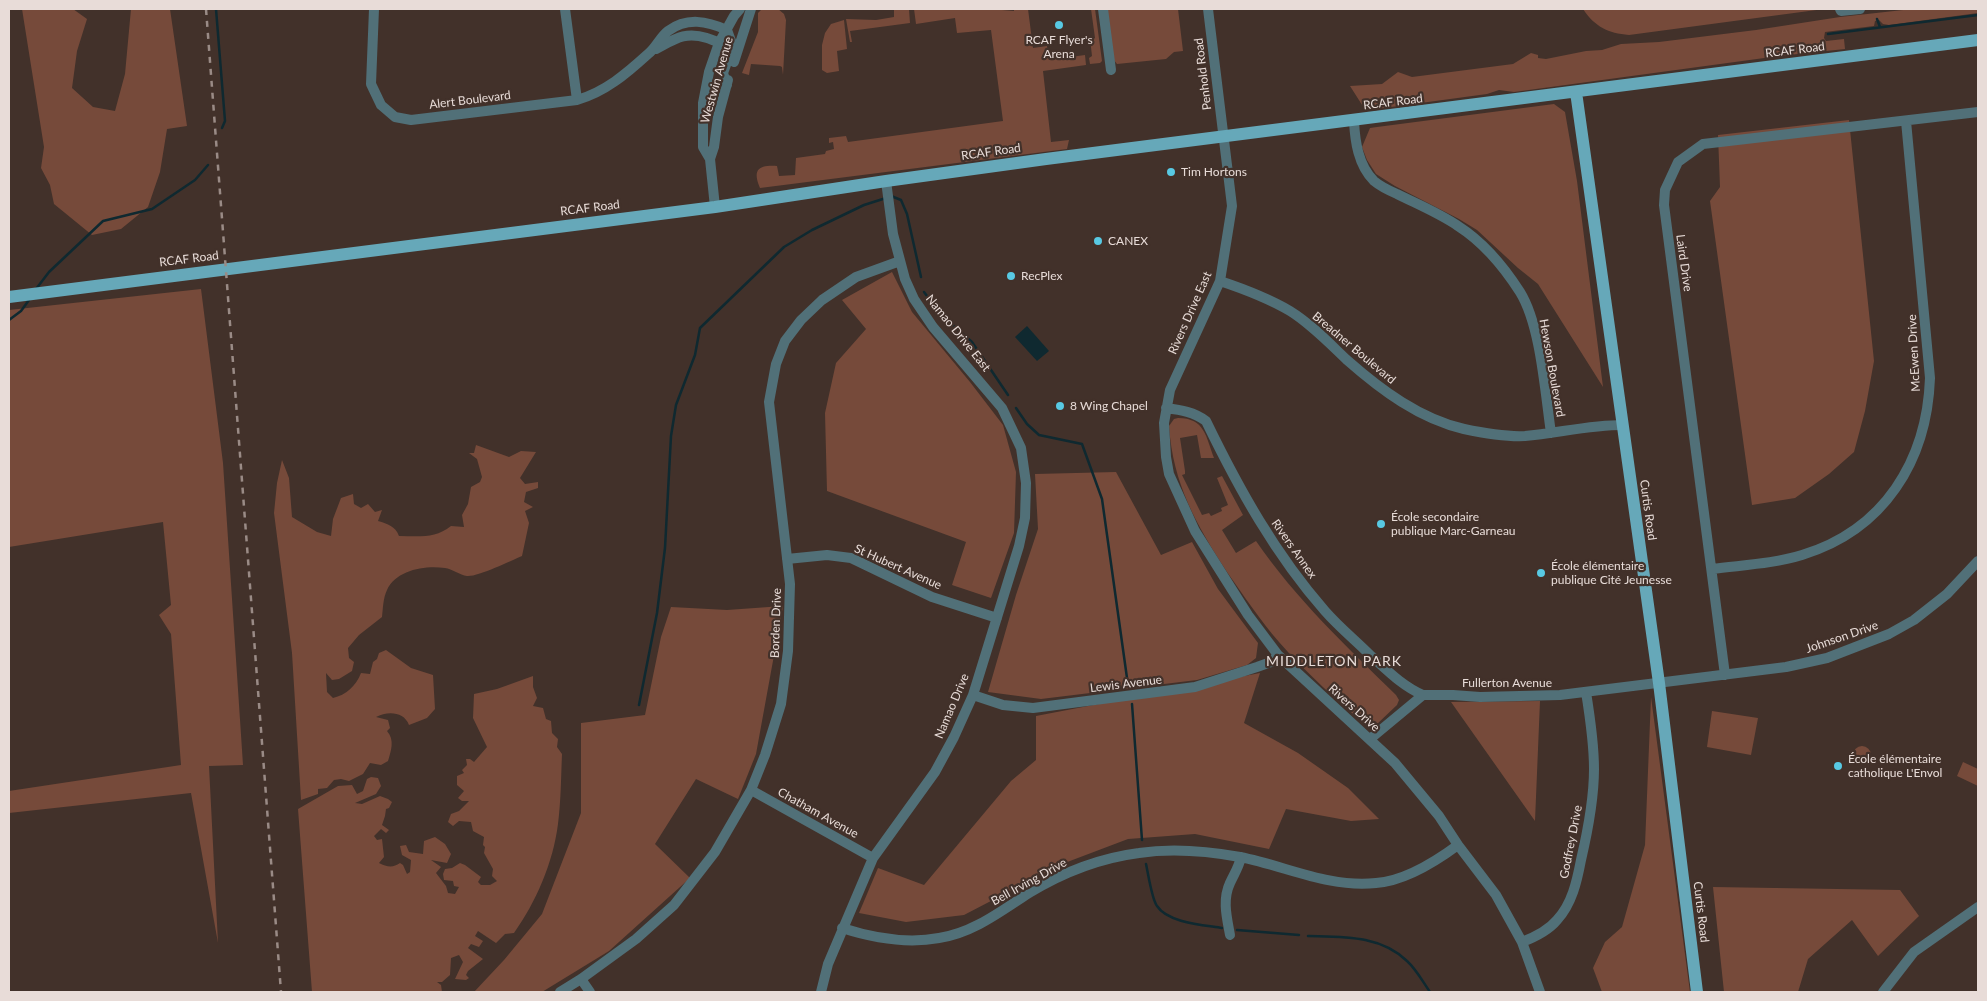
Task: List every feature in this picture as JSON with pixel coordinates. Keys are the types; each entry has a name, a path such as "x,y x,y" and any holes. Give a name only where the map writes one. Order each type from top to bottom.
{"main road":[{"name":"RCAF Road","path":"9,297 886,186 1223,136 1354,121 1978,40"},
{"name":"Curtis Road","path":"1576,92 1659,683 1697,992"}],"street":[{"name":"Alert Boulevard","path":"374,9 371,84 381,105 395,117 411,120 577,100 594,95 618,80 650,52 667,31 684,22 701,21 726,30"},
{"path":"565,9 577,100"},
{"name":"Westwin Avenue","path":"715,207 710,159 703,147 702,103 709,72 719,43 740,9"},
{"name":"Westwin Avenue","path":"710,159 726,85 751,9"},
{"path":"1103,9 1110,70"},
{"name":"Penhold Road","path":"1208,9 1223,136"},
{"path":"1840,10 1860,9"},
{"path":"726,30 731,41 724,73 726,85"},
{"name":"Alert Boulevard","path":"650,52 683,35 694,34 719,43 731,41 743,35"},
{"name":"Laird Drive","path":"1725,675 1664,205 1665,190 1678,162 1703,144 1978,112"},
{"name":"Hewson Boulevard","path":"1354,121 1355,143 1362,162 1374,181 1466,232 1486,248 1521,293 1538,344 1551,433"},
{"name":"McEwen Drive","path":"1712,569 1781,560 1821,548 1843,537 1877,511 1907,472 1914,456 1930,401 1930,378 1906,121"},
{"name":"Rivers Drive East","path":"1166,408 1172,384 1220,281 1232,206 1223,136"},
{"name":"Namao Drive East","path":"886,186 893,234 905,279 914,299 933,327 1002,408"},
{"name":"Borden Drive","path":"560,992 581,980 636,939 674,905 716,852 751,790 765,755 782,696 788,652 790,584 769,402 776,364 785,340 801,320 822,300 856,277 900,261"},
{"name":"Breadner Boulevard","path":"1220,281 1250,291 1290,311 1386,392 1439,421 1463,429 1523,436 1605,425 1623,425"},
{"name":"Namao Drive","path":"820,992 828,964 842,928 873,858 935,772 973,696 1025,518 1026,483 1021,448 1002,408"},
{"name":"Rivers Drive","path":"1166,408 1164,423 1169,474 1185,513 1212,561 1248,615 1278,655 1370,739 1418,789 1439,816 1458,845 1496,895 1522,942 1540,992"},
{"name":"Rivers Annex","path":"1166,408 1190,412 1199,415 1206,421 1235,481 1271,540 1303,584 1327,613 1358,643 1404,685 1424,695"},
{"name":"St Hubert Avenue","path":"787,559 827,555 851,558 932,597 997,618"},
{"name":"Johnson Drive","path":"1659,683 1786,667 1827,658 1889,634 1930,609 1978,561"},
{"name":"Lewis Avenue","path":"973,696 1003,705 1034,708 1196,687 1271,662 1278,655"},
{"name":"Fullerton Avenue","path":"1424,695 1480,697 1542,696 1659,683"},
{"name":"Godfrey Drive","path":"1522,942 1539,935 1557,921 1567,906 1577,879 1590,818 1594,769 1593,741 1586,692"},
{"path":"1370,739 1424,695"},
{"name":"Chatham Avenue","path":"751,790 873,858"},
{"name":"Bell Irving Drive","path":"842,928 861,934 906,941 940,938 974,928 1054,880 1079,869 1105,860 1139,853 1204,852 1241,857 1320,880 1357,884 1378,883 1422,868 1458,845"},
{"path":"1230,936 1225,909 1226,898 1229,884 1239,868 1241,857"},
{"path":"1882,992 1914,952 1978,907"},
{"path":"581,980 590,992"}],"shaded area":[{"path":"22,9 73,9 87,19 77,51 72,88 93,107 115,111 125,74 131,9 170,9 187,126 167,129 160,172 148,207 121,229 92,235 54,204 50,185 41,168 44,147"},
{"path":"762,9 778,9 784,14 786,20 783,75 782,67 780,66 751,64 749,75 742,73 758,32 758,13"},
{"path":"894,9 909,9 910,23 850,31 852,42 850,42 846,19 876,20 894,17"},
{"path":"914,9 1001,9 1014,11 1014,9 1028,9 1033,48 1047,46 1049,60 1085,55 1086,65 1043,71 1051,142 1069,140 1067,149 760,188 757,176 759,170 766,166 777,166 779,176 795,175 796,158 825,154 826,151 834,149 833,142 829,143 829,138 846,136 848,142 1003,121 991,30 957,33 955,18 916,24"},
{"path":"1091,9 1095,9 1102,61 1090,64 1089,58 1092,56 1090,39 1095,38"},
{"path":"1106,9 1178,9 1183,51 1174,52 1166,59 1117,64 1113,59"},
{"path":"1583,9 1824,9 1629,35 1608,31 1597,25"},
{"path":"1912,9 1978,9 1978,13 1889,25 1883,24 1879,20 1875,21 1874,26 1825,32 1824,38 1826,41 1844,39 1845,49 1779,56 1514,92 1499,90 1487,94 1369,110 1364,108 1350,86 1382,84 1398,72 1412,77 1513,64 1531,53 1538,55 1538,58 1546,59 1586,51 1602,50 1621,44 1659,42"},
{"path":"844,20 847,49 837,51 839,71 827,73 822,70 822,45 825,33 831,24"},
{"path":"1554,104 1565,112 1577,181 1603,387 1538,284 1477,230 1376,174 1367,160 1362,147 1370,128"},
{"path":"1849,120 1874,361 1865,411 1854,452 1829,474 1795,498 1752,505 1710,201 1720,187 1718,135"},
{"path":"892,272 912,312 1003,425 1016,472 1014,533 991,598 952,585 966,542 827,491 825,413 836,363 866,329 842,300"},
{"path":"201,289 223,463 243,765 209,766 218,943 191,793 9,813 9,791 181,765 171,634 159,615 171,605 163,522 9,547 9,310"},
{"path":"1174,419 1194,421 1199,425 1206,436 1214,458 1201,458 1197,435 1180,438 1185,471 1185,474 1182,475 1202,515 1209,513 1211,516 1222,511 1221,508 1228,505 1217,478 1222,476 1243,515 1222,530 1236,553 1256,541 1305,602 1340,640 1396,695 1399,700 1397,705 1376,725 1367,726 1300,665 1265,625 1227,572 1196,520 1175,467 1169,426"},
{"path":"476,445 509,457 521,451 536,452 520,478 525,484 538,482 538,488 526,492 524,502 533,507 525,511 529,523 522,556 472,576 445,568 429,567 404,573 391,583 385,596 382,617 359,635 348,648 349,658 354,662 352,671 339,679 332,680 326,673 327,692 333,698 346,692 353,686 361,673 370,674 373,662 377,659 379,653 386,650 411,668 433,675 435,709 427,718 409,725 407,720 395,714 390,713 376,717 388,720 390,728 387,731 391,738 392,746 388,761 381,765 370,763 363,774 349,781 334,780 327,788 318,789 318,794 301,800 292,653 274,513 277,483 282,460 289,478 292,517 317,532 331,536 333,519 341,498 353,494 354,504 361,508 368,504 375,512 382,510 378,521 391,526 399,536 426,536 439,533 451,526 464,527 462,515 468,504 471,487 480,482 482,477 477,459 469,453 474,453"},
{"path":"1116,472 1161,555 1192,542 1218,589 1258,643 1256,658 1247,665 1197,680 1041,699 988,692 1016,595 1038,529 1035,474"},
{"path":"783,606 756,754 738,799 696,779 655,844 690,878 609,951 542,992 474,992 504,960 542,914 581,813 581,723 645,715 661,637 671,607 727,610"},
{"path":"1260,673 1244,723 1298,753 1348,788 1379,819 1351,821 1286,809 1269,849 1195,834 1128,839 1062,864 964,915 906,922 859,913 878,868 924,885 1011,781 1036,760 1036,716"},
{"path":"533,676 533,687 537,698 533,706 543,708 546,719 551,721 552,733 558,739 557,747 562,754 560,807 556,839 548,867 536,895 514,933 505,934 496,943 478,931 475,936 483,941 479,947 471,944 468,948 483,959 468,971 466,975 469,978 466,980 455,979 463,962 459,955 451,958 450,975 442,982 437,982 441,985 442,992 312,992 298,809 338,786 352,785 357,794 363,791 367,779 371,777 378,778 381,786 376,794 355,803 362,804 380,796 392,802 389,808 386,809 382,825 389,830 386,833 381,829 374,836 377,840 382,839 384,857 379,863 395,866 400,863 407,874 410,872 411,860 402,855 400,846 406,845 409,852 423,854 424,841 435,837 445,844 451,854 447,863 431,860 441,867 436,873 446,886 448,893 455,894 459,887 454,886 453,881 444,880 443,874 445,869 452,868 460,863 481,877 478,882 481,885 490,885 497,881 492,876 493,869 484,853 484,837 473,831 471,822 459,821 453,826 448,822 451,814 459,811 469,801 462,801 458,798 464,791 457,785 457,776 464,773 462,770 467,765 466,759 474,762 487,747 473,718 474,694 497,689"},
{"path":"1651,697 1690,992 1602,992 1593,968 1605,942 1622,927 1645,845"},
{"path":"1540,701 1535,821 1451,702"},
{"path":"1712,711 1758,718 1751,755 1707,747"},
{"path":"1862,746 1868,749 1871,755 1868,761 1862,764 1856,761 1853,755 1856,749"},
{"path":"1963,762 1978,769 1978,786 1957,776"},
{"path":"1713,887 1900,890 1919,916 1878,956 1852,920 1808,959 1798,992 1724,992"}],"water":[{"path":"1027,326 1049,351 1037,361 1015,337"}],"waterway":[{"path":"216,9 225,121 222,128"},
{"path":"1828,34 1978,15"},
{"path":"1877,19 1880,27"},
{"path":"36,289 49,272 103,221 152,209 195,180 208,165"},
{"path":"891,196 901,200 907,214 921,277"},
{"path":"639,705 657,613 665,548 671,436 676,405 695,355 700,328 784,247 812,230 864,205 886,198"},
{"path":"924,292 942,316 972,342 1008,395"},
{"path":"9,320 21,311 29,300"},
{"path":"1016,408 1027,424 1039,435 1082,444 1102,499 1127,678"},
{"path":"1132,704 1142,840"},
{"path":"1146,864 1153,898 1162,912 1178,920 1222,928"},
{"path":"1237,930 1299,935"},
{"path":"1308,936 1348,937 1385,946 1410,964 1430,992"}],"railway":[{"path":"206,9 281,992"}],"place":[{"name":"RCAF Flyer's Arena","path":"1059,25"},
{"name":"Tim Hortons","path":"1171,172"},
{"name":"CANEX","path":"1098,241"},
{"name":"RecPlex","path":"1011,276"},
{"name":"8 Wing Chapel","path":"1060,406"},
{"name":"École secondaire publique Marc-Garneau","path":"1381,524"},
{"name":"École élémentaire publique Cité Jeunesse","path":"1541,573"},
{"name":"École élémentaire catholique L'Envol","path":"1838,766"}],"district":[{"name":"MIDDLETON PARK","path":"1334,661"}]}
